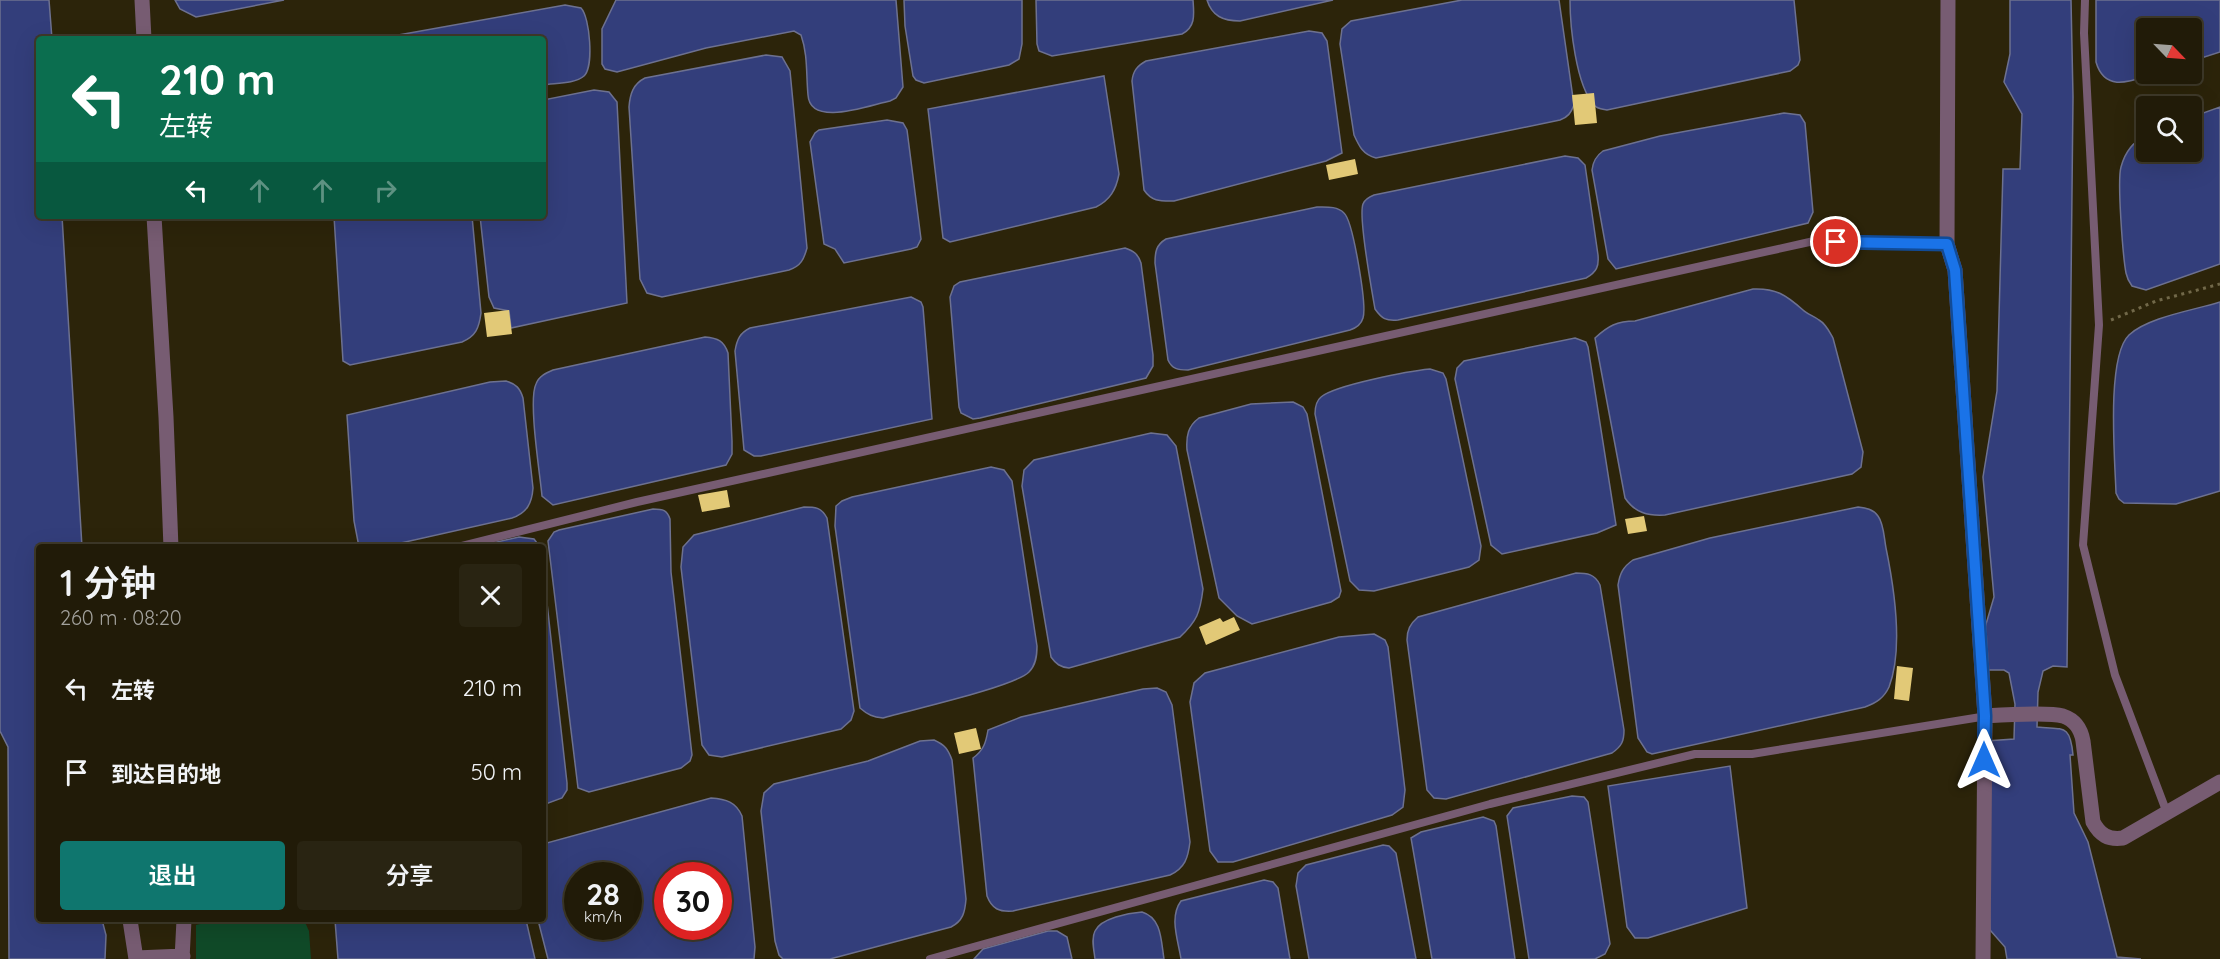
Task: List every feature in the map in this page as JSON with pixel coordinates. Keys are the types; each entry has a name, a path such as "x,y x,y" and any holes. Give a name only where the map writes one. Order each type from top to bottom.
{"street":[{"path":"142,0 144,36"},
{"path":"1948,0 1947,244 1955,270 1985,716 1983,959"},
{"path":"154,219 171,544"},
{"path":"2005,715 2061,716 2076,724 2081,732 2093,822 2098,831 2113,839 2123,838 2220,782"},
{"path":"130,922 136,959 183,958 184,922"}],"lane":[{"path":"2085,0 2085,44 2099,325 2083,545 2115,675 2167,813"},
{"path":"469,544 637,502 1814,241 1947,244"},
{"path":"930,959 1490,804 1695,754 1752,754 1985,716 2005,715"}],"path":[{"path":"2099,325 2156,301 2220,284"}],"green space":[{"path":"209,922 305,922 309,931 311,959 196,959 196,925"}],"water":[{"path":"0,0 49,0 52,36 36,36 36,219 62,219 82,544 36,544 36,922 103,922 106,935 105,959 9,959 8,747 0,731"},
{"path":"175,0 284,0 196,17 180,9"},
{"path":"616,0 896,0 903,87 896,98 890,101 842,112 819,110 811,105 803,42 801,35 794,31 706,48 617,72 605,69 602,64 602,29"},
{"path":"904,0 1022,0 1022,44 1019,59 1009,65 924,83 916,80 913,76 905,26"},
{"path":"1036,0 1193,0 1194,15 1190,28 1182,34 1052,56 1039,51 1037,44"},
{"path":"1207,0 1333,0 1240,21 1228,20 1215,14"},
{"path":"1462,0 1559,0 1574,105 1570,112 1560,120 1376,158 1368,155 1354,135 1340,44 1342,29 1351,21"},
{"path":"1570,0 1794,0 1800,60 1798,65 1790,71 1607,110 1600,109 1588,96 1578,70 1571,25"},
{"path":"2010,0 2071,0 2073,97 2067,667 2053,666 2043,671 2038,692 2037,727 2064,730 2070,738 2073,755 2070,755 2074,813 2088,842 2117,957 2141,959 2007,959 2005,947 1990,930 1986,741 2014,739 2015,704 2009,673 2004,670 1983,670 1984,631 1994,597 1983,477 1997,391 2003,169 2020,169 2022,114 2004,82 2010,54"},
{"path":"2096,0 2220,0 2220,52 2202,58 2202,18 2136,18 2136,79 2112,81 2100,72 2096,62"},
{"path":"565,5 581,8 584,13 589,31 589,63 587,71 580,79 546,85 546,36 393,36"},
{"path":"1309,31 1322,33 1327,41 1342,153 1326,161 1174,201 1157,200 1150,197 1144,190 1132,81 1133,74 1138,67 1146,61"},
{"path":"766,55 782,57 790,71 807,248 803,259 789,270 662,297 647,293 640,279 629,107 633,90 645,78"},
{"path":"1104,76 1119,174 1109,198 1096,207 950,242 943,238 928,109"},
{"path":"594,90 609,92 617,102 627,303 511,328 509,311 494,308 489,297 480,219 546,219 546,99"},
{"path":"2220,107 2220,264 2146,290 2132,286 2126,273 2121,219 2120,175 2125,157 2136,142 2136,162 2202,162 2202,113"},
{"path":"1784,113 1800,115 1805,123 1813,212 1808,223 1616,269 1608,259 1592,170 1598,155 1603,151 1660,136"},
{"path":"887,120 903,123 907,130 921,239 917,247 911,249 844,263 835,249 824,244 810,142 819,130"},
{"path":"1565,156 1578,158 1585,165 1598,255 1598,266 1593,273 1586,278 1398,320 1385,319 1375,309 1364,238 1362,212 1366,199 1374,195"},
{"path":"1317,207 1338,209 1348,219 1363,297 1364,310 1360,324 1350,330 1188,370 1173,367 1168,360 1155,263 1158,246 1166,239"},
{"path":"334,219 472,219 481,313 474,334 462,342 350,365 343,361"},
{"path":"1125,248 1135,253 1141,263 1153,355 1153,366 1146,378 980,418 973,419 961,413 950,297 954,286 960,282"},
{"path":"1753,289 1774,291 1786,296 1829,330 1863,452 1861,467 1852,474 1665,515 1653,515 1638,510 1625,498 1595,338 1618,323 1635,321"},
{"path":"911,297 921,302 923,307 932,419 761,456 754,456 744,450 735,351 741,334 750,328"},
{"path":"2220,302 2220,491 2176,504 2124,503 2116,493 2114,434 2117,364 2122,347 2129,335 2148,323"},
{"path":"705,337 720,341 728,353 732,454 726,465 553,505 542,496 533,405 536,384 541,377 553,370"},
{"path":"1575,338 1586,342 1588,347 1616,525 1597,533 1502,554 1491,545 1455,379 1457,368 1464,361"},
{"path":"1430,369 1443,373 1446,379 1481,546 1479,560 1469,567 1374,591 1359,590 1350,581 1315,414 1316,405 1321,397 1329,392 1356,383"},
{"path":"506,381 517,387 523,398 533,488 530,503 525,510 512,518 396,544 358,544 354,521 347,415 490,382"},
{"path":"1293,402 1303,407 1307,414 1341,591 1339,597 1331,602 1252,624 1237,616 1219,598 1187,450 1187,436 1192,424 1199,418 1251,404"},
{"path":"1151,433 1167,435 1176,446 1203,589 1199,611 1194,621 1180,637 1069,668 1061,666 1051,657 1022,486 1024,470 1034,460"},
{"path":"991,467 1004,470 1012,481 1037,646 1033,666 1020,678 983,691 883,718 871,715 860,708 835,526 836,506 852,497"},
{"path":"804,507 817,508 827,518 854,711 851,720 841,729 722,757 709,755 702,745 681,567 683,547 694,535"},
{"path":"1858,507 1872,510 1880,519 1892,581 1897,636 1896,654 1894,671 1885,694 1876,702 1865,707 1652,754 1647,752 1638,738 1618,585 1624,568 1633,560 1710,538"},
{"path":"653,509 664,511 670,519 671,572 692,755 690,761 681,768 589,792 578,788 548,541 554,532 559,530"},
{"path":"519,537 534,539 538,544 488,544"},
{"path":"1576,573 1584,573 1596,578 1600,585 1624,730 1620,746 1612,753 1446,799 1434,798 1427,790 1407,640 1411,625 1418,617"},
{"path":"546,594 567,783 567,790 562,798 546,804"},
{"path":"1374,634 1385,640 1388,647 1405,790 1403,807 1392,815 1233,862 1218,862 1210,851 1190,702 1194,683 1205,673 1339,637"},
{"path":"1157,688 1166,692 1172,705 1190,842 1187,858 1182,866 1170,875 1013,911 1004,911 994,907 987,896 973,758 984,745 988,730 1021,717 1143,689"},
{"path":"934,740 946,748 952,760 966,899 961,919 951,927 830,959 783,959 779,955 775,941 761,811 764,793 774,784 868,761 920,741"},
{"path":"1730,766 1747,908 1648,938 1635,938 1627,927 1608,786"},
{"path":"1572,796 1584,797 1588,802 1610,944 1605,954 1595,959 1529,959 1507,816 1513,808"},
{"path":"711,798 730,802 737,807 742,816 755,947 754,959 548,959 539,922 546,922 546,843"},
{"path":"1483,817 1494,821 1496,826 1515,959 1432,959 1411,838 1421,832"},
{"path":"1383,845 1389,846 1396,853 1416,959 1309,959 1296,886 1298,873 1306,865"},
{"path":"1264,880 1273,882 1278,888 1290,959 1181,959 1175,921 1177,907 1181,901"},
{"path":"1142,912 1149,915 1157,925 1164,959 1095,959 1093,937 1098,926 1116,917"},
{"path":"335,922 526,922 535,959 338,959"},
{"path":"1048,931 1057,931 1067,937 1072,959 974,959 983,949"}],"building":[{"path":"1594,93 1597,123 1575,125 1572,95"},
{"path":"1355,159 1358,174 1329,180 1326,165"},
{"path":"509,310 512,334 487,337 484,313"},
{"path":"727,490 730,507 702,512 698,495"},
{"path":"1644,516 1647,531 1628,534 1625,519"},
{"path":"1234,617 1240,630 1206,645 1199,627 1220,618 1223,622"},
{"path":"1897,666 1913,668 1909,701 1894,699"},
{"path":"976,728 981,749 959,754 954,733"}],"route":[{"path":"1836,242 1947,244 1955,270 1985,716 1984,760"}]}
